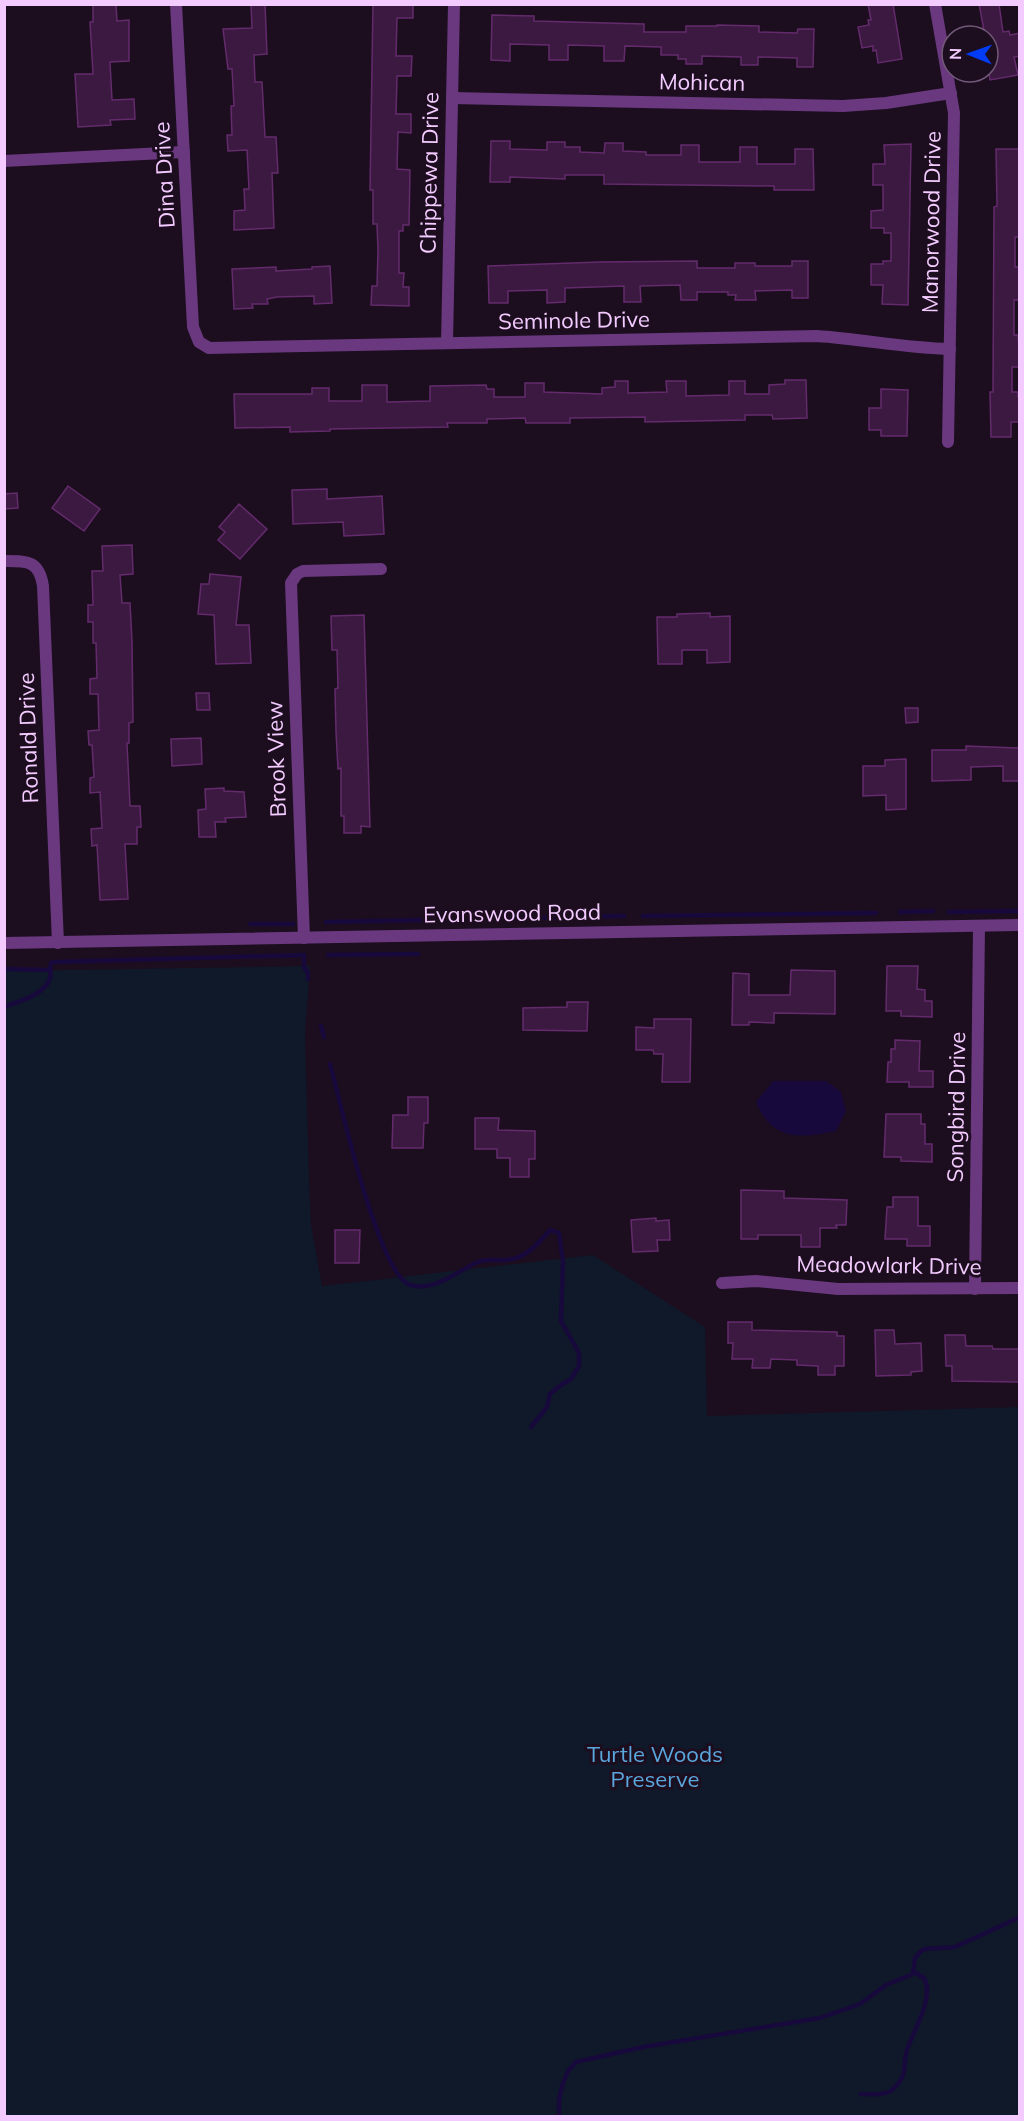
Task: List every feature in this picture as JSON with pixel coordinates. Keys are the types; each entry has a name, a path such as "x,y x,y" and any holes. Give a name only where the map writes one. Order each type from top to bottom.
{"street":[{"name":"Dina Drive","path":"176,4 193,327 199,342"},
{"name":"Chippewa Drive","path":"447,343 454,4"},
{"name":"Manorwood Drive","path":"935,4 951,93 954,136 948,442"},
{"name":"Mohican","path":"452,98 843,106 886,103 951,93"},
{"path":"4,161 184,152"},
{"name":"Seminole Drive","path":"199,342 209,348 222,349 817,336 906,347 950,349"},
{"name":"Ronald Drive","path":"4,561 28,562 36,567 41,575 43,586 58,942"},
{"name":"Brook View","path":"304,938 291,591 293,578 303,571 381,569"},
{"name":"Evanswood Road","path":"4,943 1020,925"},
{"name":"Songbird Drive","path":"975,1288 979,926"},
{"name":"Meadowlark Drive","path":"722,1282 756,1281 838,1289 1020,1288"}],"green space":[{"name":"Turtle Woods Preserve","path":"310,966 305,1035 309,1179 311,1225 322,1286 593,1255 705,1327 707,1416 1019,1407 1019,2116 5,2116 5,971"}],"shaded area":[{"path":"773,1081 826,1081 841,1092 846,1111 836,1131 799,1135 779,1131 763,1115 756,1102"}],"building":[{"path":"93,4 116,4 117,21 129,20 129,61 110,62 112,100 134,99 135,119 110,120 111,125 78,127 75,74 93,74 90,22 93,22"},
{"path":"251,4 265,4 267,54 254,55 255,82 262,82 265,137 276,137 278,173 272,173 274,228 234,230 234,211 245,210 244,189 249,189 247,150 228,151 227,135 232,135 231,106 234,106 232,69 228,69 223,29 252,28"},
{"path":"373,4 413,4 413,18 397,18 396,56 412,56 411,76 397,76 396,114 411,114 411,133 398,132 397,169 410,170 409,225 403,225 403,231 399,231 399,273 404,273 403,287 409,287 409,306 371,305 372,286 377,286 378,250 377,224 373,224 373,190 370,190"},
{"path":"868,4 893,4 902,59 878,63 873,46 862,48 858,27 869,25 868,20 871,20"},
{"path":"979,4 999,4 1003,32 1009,31 1010,35 1020,33 1020,56 1014,57 1018,75 1000,78 1000,24 983,24"},
{"path":"492,15 534,16 534,21 644,24 644,32 686,32 686,26 717,25 759,26 759,32 797,33 798,29 814,29 813,67 797,67 797,58 758,57 758,65 741,65 741,57 702,56 702,64 686,64 686,59 678,59 678,55 661,55 661,47 625,46 624,61 604,61 604,46 568,45 568,60 549,60 549,45 510,44 510,61 491,60"},
{"path":"491,141 510,141 510,149 547,150 547,142 565,142 565,147 580,147 580,152 604,153 605,143 623,143 623,151 646,152 646,155 681,155 681,145 699,145 699,162 740,162 740,147 757,147 757,164 795,164 795,149 813,149 814,190 774,190 774,186 604,184 604,175 565,175 565,179 510,177 510,182 490,182"},
{"path":"911,144 908,305 882,304 883,285 871,285 871,264 891,261 891,233 884,233 884,228 871,228 871,211 883,210 883,185 873,185 873,164 885,164 884,145"},
{"path":"996,149 1020,149 1020,237 1015,237 1015,267 1020,267 1020,300 1014,300 1014,335 1018,335 1020,360 1019,367 1012,367 1012,392 1018,392 1018,397 1020,397 1020,418 1018,422 1011,422 1011,437 991,437 994,207 997,206"},
{"path":"697,261 697,268 735,268 735,263 755,263 755,266 792,266 792,261 808,261 808,298 792,298 792,290 755,291 756,300 735,300 736,295 728,295 728,292 697,292 697,300 681,300 680,285 640,286 641,302 624,302 624,286 565,288 565,302 547,303 547,290 508,291 508,303 489,303 488,266"},
{"path":"330,266 332,303 314,304 314,296 277,297 267,299 268,304 252,304 253,308 234,309 232,269 276,267 276,271"},
{"path":"785,380 806,380 807,418 773,419 772,415 745,415 745,420 645,422 645,417 570,418 570,423 526,423 525,418 487,419 487,423 447,423 448,427 290,432 290,427 235,428 234,394 312,394 312,388 329,388 329,401 362,401 362,385 387,385 387,402 430,401 430,386 486,385 487,389 494,389 494,397 525,397 525,383 544,383 544,392 602,394 602,388 615,387 615,381 628,381 628,393 667,392 666,381 686,381 686,396 729,395 729,381 745,381 745,394 769,394 769,385 785,384"},
{"path":"881,389 908,390 907,436 881,436 881,430 869,430 869,408 881,408"},
{"path":"68,486 100,509 84,531 52,508"},
{"path":"327,489 327,499 382,496 384,534 344,536 343,522 293,524 292,490"},
{"path":"17,493 18,508 4,509 4,494"},
{"path":"239,504 267,529 240,559 218,540 225,532 219,527"},
{"path":"132,545 133,574 120,575 122,603 130,603 132,641 133,722 129,723 129,743 127,743 130,806 140,806 141,827 137,827 137,844 125,844 128,899 100,900 97,845 92,846 91,829 102,828 100,792 90,793 90,778 94,777 92,745 89,745 88,731 99,730 98,694 90,694 90,679 97,678 96,643 93,643 93,622 88,622 88,605 93,605 92,571 103,571 102,546"},
{"path":"210,574 241,577 236,625 249,625 251,663 216,664 214,615 198,614 201,584 209,584"},
{"path":"710,613 710,617 730,616 730,662 707,663 707,650 682,650 682,664 658,664 657,617"},
{"path":"364,615 370,827 361,826 361,833 344,833 344,816 341,816 341,768 338,769 336,732 337,650 332,650 331,616"},
{"path":"196,693 209,693 210,710 197,710"},
{"path":"905,708 918,708 918,722 906,723"},
{"path":"201,738 202,764 172,766 171,739"},
{"path":"966,746 1020,748 1020,781 1003,781 1003,766 971,767 971,780 932,781 932,750 966,750"},
{"path":"906,759 906,809 886,810 886,795 863,796 863,766 885,766 885,760"},
{"path":"224,788 224,791 244,792 246,817 225,818 226,822 215,822 216,837 199,837 198,810 206,809 205,789"},
{"path":"887,966 918,966 917,989 925,990 925,1001 932,1001 932,1017 901,1016 901,1011 886,1011"},
{"path":"791,970 835,971 835,1014 774,1013 774,1023 749,1022 749,1025 732,1025 733,973 749,974 749,995 790,995"},
{"path":"567,1002 588,1002 587,1031 523,1030 523,1008 567,1007"},
{"path":"654,1019 691,1019 690,1082 662,1082 663,1054 654,1054 653,1050 636,1050 636,1027 654,1028"},
{"path":"895,1040 920,1041 919,1071 933,1071 933,1087 909,1087 909,1082 887,1082 888,1062 891,1062 891,1049 895,1049"},
{"path":"408,1097 428,1097 428,1123 424,1123 423,1148 392,1148 393,1115 408,1115"},
{"path":"886,1114 921,1114 921,1124 925,1124 925,1144 932,1144 932,1162 901,1161 901,1157 884,1157"},
{"path":"475,1118 499,1118 498,1130 535,1131 535,1159 529,1159 529,1177 510,1177 510,1158 497,1158 497,1149 475,1149"},
{"path":"741,1190 784,1191 784,1198 847,1200 846,1225 836,1225 837,1228 820,1228 820,1247 801,1247 801,1235 758,1235 758,1239 741,1239"},
{"path":"893,1197 918,1197 918,1226 930,1226 930,1246 907,1246 907,1239 885,1239 887,1207 893,1207"},
{"path":"656,1218 656,1221 669,1220 670,1240 657,1240 658,1251 633,1252 631,1220"},
{"path":"335,1230 360,1230 359,1263 335,1263"},
{"path":"728,1322 752,1322 752,1330 837,1332 837,1336 844,1336 844,1366 835,1366 835,1375 818,1375 818,1366 797,1365 797,1360 771,1359 770,1368 752,1368 753,1359 732,1359 733,1343 728,1343"},
{"path":"875,1330 894,1330 895,1344 921,1343 922,1371 911,1372 911,1375 876,1376"},
{"path":"945,1335 965,1335 966,1346 1020,1349 1020,1382 952,1381 952,1366 946,1366"}],"waterway":[{"path":"900,912 933,911"},
{"path":"949,912 1020,911"},
{"path":"643,916 876,913"},
{"path":"326,922 624,916"},
{"path":"250,924 293,924"},
{"path":"328,955 418,954"},
{"path":"4,1007 31,997 43,989 50,978 51,963 55,962 304,955 304,967 308,973 308,979"},
{"path":"4,969 50,970"},
{"path":"321,1026 324,1037"},
{"path":"330,1064 351,1147 373,1220 385,1251 398,1274 410,1285 428,1286 437,1283 481,1261 519,1257 536,1245 550,1230 559,1233 563,1261 561,1321 579,1353 579,1366 571,1379 550,1394 547,1407 531,1427"},
{"path":"559,2116 562,2086 568,2071 576,2062 643,2047 820,2018 860,2004 886,1985 913,1974 915,1958 921,1951 955,1947 1020,1917"},
{"path":"861,2094 886,2093 898,2084 903,2075 907,2050 927,1995 924,1978 913,1971"}]}
